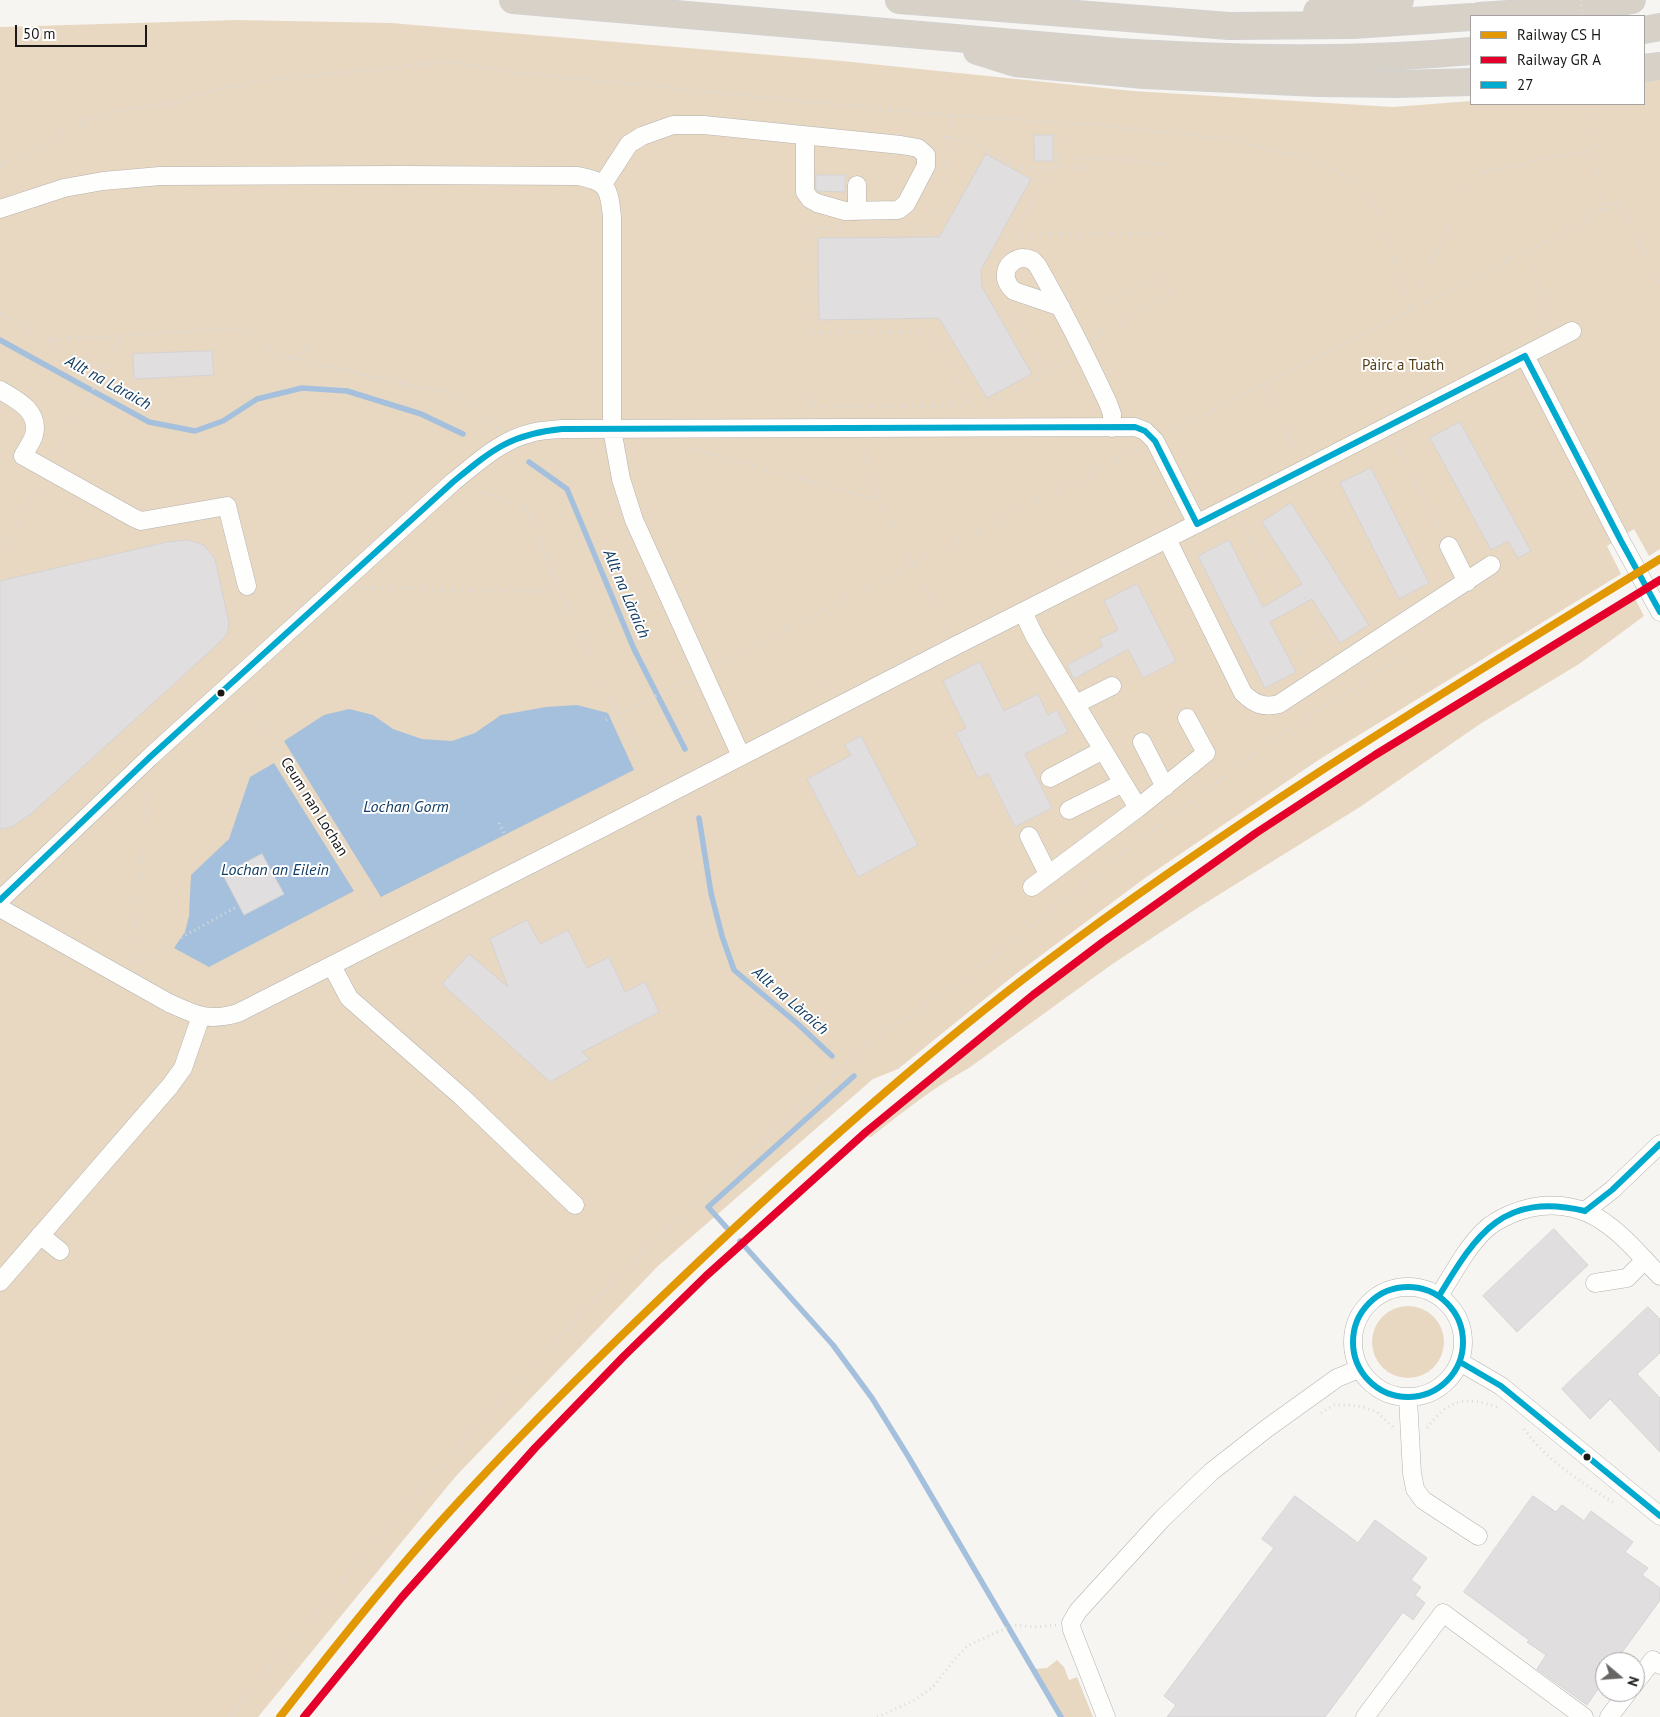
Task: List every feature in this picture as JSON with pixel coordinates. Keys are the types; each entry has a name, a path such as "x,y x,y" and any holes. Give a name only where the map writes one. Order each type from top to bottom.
{"highway":[{"path":"513,0 1119,52 1203,57 1380,57 1470,51"},
{"path":"899,0 1229,26 1353,25 1470,17"},
{"path":"1229,26 1400,0"},
{"path":"1494,15 1581,9 1632,0"},
{"path":"1645,30 1660,27"},
{"path":"924,35 1015,63 1135,74 1318,83 1398,84 1470,82"},
{"path":"1645,68 1660,66"}],"street":[{"path":"603,184 629,144 642,136 673,125 704,125 806,135 918,148 926,155 926,166 906,204 898,210 845,211 817,203 810,199 805,192 806,135"},
{"path":"0,209 64,188 104,181 160,176 578,176 595,179 603,184 610,199 612,217 612,429 621,479 634,520 696,674 742,756"},
{"path":"857,185 857,211"},
{"path":"1061,306 1014,291 1007,282 1008,266 1015,260 1027,258 1037,264 1061,306 1108,403 1112,414 1112,428"},
{"path":"1022,294 1029,293 1038,286 1042,276 1040,270"},
{"path":"0,908 169,1003 201,1016 222,1018 238,1013 1388,427 1572,331"},
{"path":"1531,353 1621,541 1658,609"},
{"path":"0,390 28,408 34,418 34,436 23,456 134,518 141,521 227,506 247,586"},
{"path":"0,900 233,680 453,482 484,457 512,439 532,432 562,429 1135,427 1145,431 1155,441 1197,524"},
{"path":"1167,539 1244,694 1252,702 1270,706 1279,704 1492,565"},
{"path":"1449,546 1466,582"},
{"path":"1023,612 1138,808"},
{"path":"1076,704 1112,686"},
{"path":"1032,887 1138,808 1206,753 1187,718"},
{"path":"1142,742 1165,787"},
{"path":"1050,778 1103,750"},
{"path":"1069,810 1123,783"},
{"path":"1029,836 1048,874"},
{"path":"332,966 350,998 360,1008 462,1097 575,1205"},
{"path":"0,1282 174,1080 183,1068 201,1016"},
{"path":"1585,1211 1612,1190 1660,1144"},
{"path":"1439,1296 1474,1242 1485,1229 1500,1219 1521,1210 1545,1206 1568,1207 1585,1211 1607,1224 1618,1232 1660,1276"},
{"path":"40,1235 60,1251"},
{"path":"1595,1283 1627,1278 1645,1260"},
{"path":"1411,1286 1425,1289 1439,1296 1450,1306 1458,1318 1463,1332 1463,1348 1460,1362 1454,1374 1434,1392 1408,1398 1389,1395 1371,1384 1359,1369 1353,1352 1353,1334 1358,1317 1369,1302 1381,1293 1395,1288 1411,1286"},
{"path":"1460,1362 1501,1386 1660,1516"},
{"path":"1106,1717 1072,1630 1072,1623 1078,1611 1162,1519 1211,1472 1337,1378 1359,1369"},
{"path":"1408,1398 1412,1473 1415,1489 1424,1500 1478,1536"},
{"path":"1365,1717 1443,1613 1584,1717"},
{"path":"1645,1672 1658,1658"},
{"path":"1609,1717 1620,1702"}],"path":[{"path":"1581,0 1582,15"},
{"path":"1591,105 1602,210"},
{"path":"1059,168 1061,123"},
{"path":"939,137 969,142 1019,168 1082,168 1082,158 1118,159 1165,165"},
{"path":"1448,396 1410,309 1464,192 1474,177 1483,172 1595,149"},
{"path":"606,720 1536,246 1619,201 1660,282"},
{"path":"809,228 812,407 972,406"},
{"path":"1015,234 1167,233"},
{"path":"1531,353 1537,332 1548,309 1534,280 1536,246"},
{"path":"810,333 930,332 976,413 1095,348 1093,342 1095,336 1170,297 1160,276 1098,310"},
{"path":"0,313 103,371"},
{"path":"48,340 240,328 250,331 262,344 278,354 454,394 479,410 497,428 512,439"},
{"path":"86,403 124,336"},
{"path":"291,358 310,346"},
{"path":"1262,385 1305,469"},
{"path":"1388,427 1449,546"},
{"path":"863,428 864,454 869,479 911,565 955,646"},
{"path":"682,446 879,500"},
{"path":"453,482 525,508 561,592 657,800"},
{"path":"1232,506 1282,596"},
{"path":"336,588 561,592"},
{"path":"1305,598 1344,661"},
{"path":"1296,652 1326,633"},
{"path":"229,1717 437,1470 598,1296 839,1070 878,1035 906,1020 992,958 1117,858 1287,730 1404,655"},
{"name":"Ceum nan Lochan","path":"233,680 394,934"},
{"path":"131,981 150,757"},
{"path":"499,822 522,868"},
{"path":"132,962 238,906"},
{"path":"1318,1414 1334,1406 1362,1407 1377,1412 1397,1430 1410,1432 1426,1429 1438,1413 1450,1404 1468,1401 1486,1403 1506,1411"},
{"path":"1519,1422 1532,1440 1565,1471 1620,1507"},
{"path":"877,1717 915,1700 933,1687 954,1660 968,1646 998,1631 1013,1625 1035,1627 1072,1623"}],"green space":[{"name":"Pàirc a Tuath","path":"237,20 391,23 842,61 1133,91 1393,107 1470,101 1470,105 1645,105 1645,80 1660,78 1660,549 1649,556 1634,529 1607,546 1621,574 1320,759 1145,878 1012,977 898,1069 873,1079 658,1266 456,1476 258,1717 0,1717 0,27"},
{"path":"1633,595 1644,616 1579,664 1480,724 1360,807 1199,907 1111,965 969,1068 919,1100 871,1137 859,1135 1000,1018 1133,918 1367,763"},
{"path":"1415,1306 1434,1316 1442,1328 1444,1342 1442,1356 1434,1368 1422,1376 1401,1378 1382,1368 1374,1356 1372,1335 1382,1316 1394,1308"},
{"path":"1057,1660 1064,1667 1069,1680 1077,1677 1093,1717 1063,1717 1035,1669 1047,1668"}],"water":[{"name":"Lochan Gorm","path":"577,705 608,713 634,770 381,897 284,741 324,715 349,709 373,715 393,729 422,739 452,741 475,733 501,715 546,707"},
{"name":"Lochan an Eilein","path":"274,763 354,891 209,967 174,948 185,932 189,916 191,875 229,839 250,777"}],"building":[{"path":"1034,135 1053,135 1053,161 1035,161"},
{"path":"986,154 1031,179 981,270 982,287 1032,374 987,398 939,318 819,320 818,238 939,237"},
{"path":"816,175 845,175 845,192 817,191"},
{"path":"212,351 214,375 134,379 133,354"},
{"path":"1460,422 1531,551 1518,558 1508,541 1491,550 1430,438"},
{"path":"1371,468 1429,583 1399,599 1340,483"},
{"path":"1291,503 1369,625 1340,643 1312,599 1270,622 1296,672 1265,688 1198,556 1229,540 1263,607 1302,584 1262,522"},
{"path":"188,540 204,545 215,559 229,623 227,634 32,813 12,827 0,829 0,581 167,542"},
{"path":"1137,584 1176,661 1143,678 1128,649 1074,679 1067,665 1103,646 1099,639 1118,630 1104,601"},
{"path":"980,662 1004,711 1038,694 1048,715 1057,710 1068,732 1025,754 1052,808 1015,827 988,773 978,778 956,733 966,728 943,681"},
{"path":"861,736 918,845 858,877 807,779 851,755 845,745"},
{"path":"262,854 284,894 244,915 223,875"},
{"path":"527,920 540,944 568,930 587,968 609,957 625,992 645,982 659,1012 582,1052 590,1059 550,1082 442,984 469,954 508,987 490,939"},
{"path":"1554,1229 1588,1265 1517,1332 1483,1296"},
{"path":"1648,1307 1660,1319 1660,1353 1637,1374 1660,1398 1660,1452 1610,1399 1590,1419 1562,1389"},
{"path":"1295,1496 1358,1543 1375,1520 1427,1558 1411,1580 1421,1587 1415,1595 1425,1603 1413,1620 1403,1612 1325,1717 1167,1717 1176,1705 1164,1696 1274,1548 1262,1539"},
{"path":"1533,1496 1556,1512 1562,1505 1584,1521 1591,1511 1633,1542 1625,1552 1648,1568 1642,1575 1660,1588 1660,1600 1622,1652 1595,1652 1595,1693 1587,1705 1537,1669 1546,1655 1527,1642 1529,1640 1464,1592"}],"waterway":[{"name":"Allt na Làraich","path":"0,340 149,422 195,431 223,421 257,399 302,388 347,391 421,414 463,434"},
{"name":"Allt na Làraich","path":"529,462 567,489 634,649 685,749"},
{"name":"Allt na Làraich","path":"699,818 711,893 722,936 734,970 799,1025 832,1056"},
{"name":"Allt na Làraich","path":"727,1228 708,1207 854,1076"},
{"path":"740,1241 833,1345 872,1398 1061,1717"}],"transit line":[{"name":"27","path":"1525,356 1660,612"},
{"name":"27","path":"1197,524 1525,356"},
{"name":"27","path":"0,900 150,757 453,482 491,452 529,435 562,429 1135,427 1145,431 1155,441 1197,524"},
{"path":"280,1717 359,1617 421,1544 474,1485 574,1382 752,1212 915,1066 1043,964 1193,856 1347,754 1660,559"},
{"path":"304,1717 402,1597 535,1448 624,1356 706,1276 866,1132 1033,995 1103,942 1256,833 1375,755 1660,580"},
{"name":"27","path":"1585,1211 1612,1190 1660,1144"},
{"name":"27","path":"1439,1296 1466,1253 1480,1236 1496,1223 1513,1213 1533,1207 1557,1207 1585,1211"},
{"name":"27","path":"1408,1287 1429,1291 1447,1303 1459,1321 1463,1342 1459,1363 1447,1381 1429,1393 1408,1397 1387,1393 1369,1381 1357,1363 1353,1342 1357,1321 1369,1303 1387,1291 1408,1287"},
{"name":"27","path":"1460,1362 1501,1386 1660,1516"}]}
